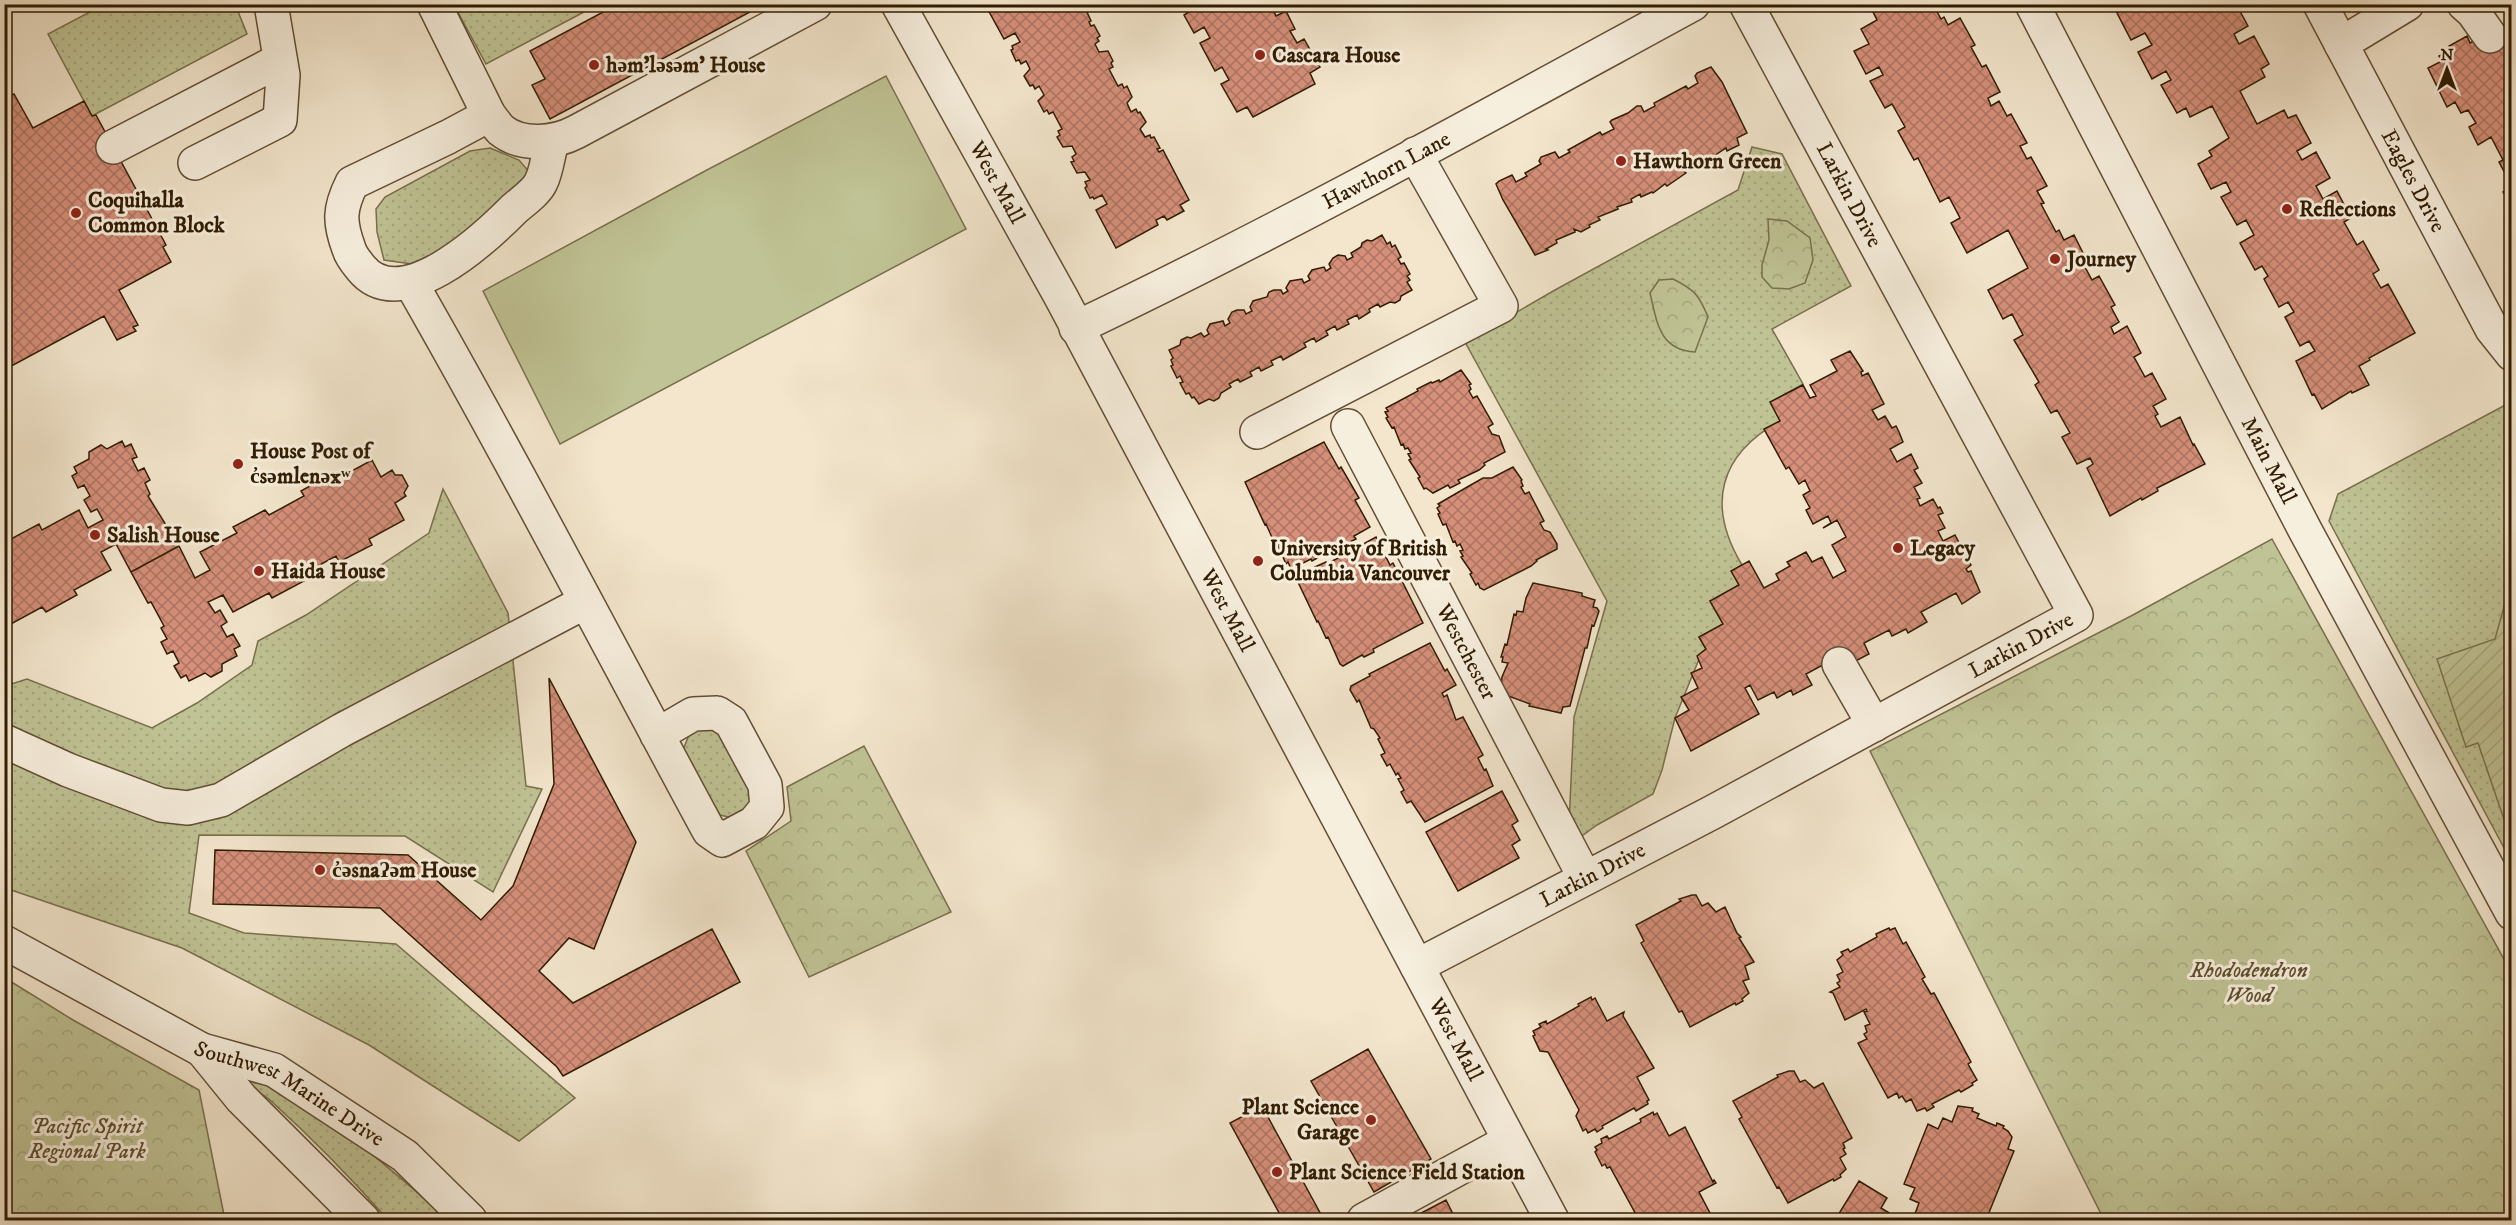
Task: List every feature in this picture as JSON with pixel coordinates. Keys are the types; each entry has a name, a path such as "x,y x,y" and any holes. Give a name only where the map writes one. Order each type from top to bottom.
{"street":[{"path":"195,163 280,120 283,75 271,4"},
{"path":"434,4 489,115 502,131 516,137 552,142 571,135 815,4"},
{"name":"West Mall","path":"898,4 1076,328 1552,1221"},
{"name":"Hawthorn Lane","path":"1076,328 1132,302 1415,154 1693,4"},
{"name":"Larkin Drive","path":"1417,966 1874,725 2076,615 1746,4"},
{"name":"Main Mall","path":"2032,4 2305,530 2511,913"},
{"name":"Eagles Drive","path":"2320,4 2492,328 2511,354"},
{"path":"2341,44 2407,4"},
{"path":"2464,4 2473,12 2490,36"},
{"path":"113,147 280,60"},
{"path":"489,115 352,183 341,209 342,229 350,254 368,278 387,284 411,282 444,268 499,224 541,183 552,142"},
{"path":"1257,432 1501,306 1415,154"},
{"path":"411,282 459,366 657,735"},
{"name":"Westchester","path":"1348,426 1584,878"},
{"path":"4,741 68,770 160,805 188,808 209,805 342,730 585,602"},
{"path":"1839,664 1874,725"},
{"path":"4,942 202,1050"},
{"name":"Southwest Marine Drive","path":"202,1050 241,1098 363,1221"},
{"name":"Southwest Marine Drive","path":"202,1050 274,1070 405,1156 470,1221"},
{"path":"1364,1221 1509,1141"}],"green space":[{"path":"235,4 247,34 92,116 48,34 103,5"},
{"path":"454,5 597,5 486,64"},
{"path":"886,76 966,229 560,444 483,291"},
{"path":"1752,147 1782,154 1851,286 1772,329 1803,384 1771,402 1780,421 1759,434 1743,449 1725,483 1722,502 1724,522 1742,565 1732,571 1739,585 1710,601 1723,624 1699,637 1706,649 1702,652 1675,718 1662,770 1653,794 1597,825 1568,846 1574,717 1607,601 1465,342 1738,190"},
{"path":"490,148 519,160 531,174 438,259 412,264 384,260 377,232 376,209 385,197 470,151"},
{"path":"1768,219 1787,221 1810,238 1813,260 1805,283 1789,289 1772,288 1762,277 1762,265 1769,240"},
{"path":"1673,279 1695,294 1708,317 1695,352 1674,346 1667,340 1658,324 1650,293 1659,280"},
{"path":"2511,402 2511,861 2329,521 2338,494"},
{"path":"443,489 508,613 526,786 542,789 493,892 405,836 199,835 189,913 244,933 396,944 575,1098 519,1141 369,1045 182,948 5,888 5,686 27,679 152,728 197,703 252,665 258,641 306,615 429,533"},
{"name":"Rhododendron Wood","path":"2272,539 2511,972 2511,1220 2104,1220 1870,751 2131,616"},
{"path":"2507,596 2512,610 2511,840 2478,743 2466,747 2437,659 2495,639"},
{"path":"715,725 742,767 754,806 733,818 720,815 683,750 689,735 697,726"},
{"path":"864,746 951,912 809,977 746,851 791,821 787,787"},
{"name":"Pacific Spirit Regional Park","path":"5,978 73,1020 199,1090 225,1220 5,1220"},
{"path":"243,1077 264,1083 290,1096 319,1115 407,1183 446,1220 388,1220 316,1144"}],"building":[{"name":"həm’ləsəm’ House","path":"618,4 746,4 750,12 550,119 532,85 545,79 530,51"},
{"path":"993,4 1074,4 1077,10 1081,8 1083,11 1086,10 1091,26 1094,25 1100,36 1097,38 1099,41 1095,44 1099,52 1108,51 1113,61 1111,63 1113,67 1109,69 1118,86 1122,84 1124,88 1127,86 1132,97 1127,103 1131,112 1136,109 1146,122 1140,129 1145,137 1150,135 1151,138 1154,137 1160,148 1157,149 1159,152 1163,150 1189,200 1180,205 1184,211 1167,220 1164,216 1156,220 1158,225 1116,248 1096,210 1107,204 1102,195 1094,199 1090,198 1085,182 1090,180 1085,172 1077,173 1071,162 1074,161 1072,157 1076,154 1072,146 1063,147 1057,137 1060,135 1058,131 1062,129 1053,112 1049,114 1047,110 1044,112 1038,101 1044,95 1039,86 1035,89 1033,85 1030,86 1024,76 1030,69 1026,61 1021,64 1019,60 1016,61 1011,50 1012,46 1020,42 1015,33 1004,39 987,8"},
{"name":"Cascara House","path":"1185,4 1271,4 1276,16 1286,11 1295,29 1290,31 1297,43 1304,39 1320,67 1310,73 1315,84 1253,117 1247,107 1237,112 1221,84 1229,80 1222,67 1215,71 1200,43 1210,38 1204,27 1194,33 1184,15 1189,12"},
{"name":"Journey","path":"1869,4 1941,4 1935,8 1941,19 1944,17 1948,25 1960,18 1975,45 1971,47 1982,67 1986,65 2000,92 1988,98 1991,106 1999,101 2007,116 2011,114 2027,143 2020,146 2027,159 2031,157 2047,186 2037,191 2044,203 2041,204 2056,232 2059,230 2064,240 2074,235 2089,265 2085,267 2092,280 2099,276 2115,305 2111,307 2119,322 2111,327 2114,334 2127,326 2141,353 2134,357 2145,377 2152,373 2166,399 2153,406 2158,414 2155,416 2161,427 2180,417 2205,464 2157,488 2158,491 2110,516 2087,468 2093,464 2090,458 2077,464 2062,437 2070,433 2057,410 2051,413 2035,385 2039,382 2014,340 2023,335 2012,314 2003,319 1988,290 2028,268 2008,230 1967,253 1951,223 1960,218 1949,197 1940,202 1918,158 1914,160 1898,131 1905,127 1892,104 1885,108 1870,81 1883,75 1879,67 1866,74 1854,51 1869,44 1861,29 1877,20"},
{"name":"Reflections","path":"2122,4 2219,4 2220,8 2227,4 2236,4 2248,26 2234,34 2239,44 2254,36 2269,64 2261,69 2265,77 2240,91 2257,124 2284,110 2288,118 2296,115 2311,143 2297,151 2302,160 2316,152 2330,178 2316,186 2323,199 2337,191 2351,218 2344,222 2357,245 2363,241 2379,270 2373,274 2381,288 2388,284 2415,333 2369,358 2370,360 2359,366 2369,385 2352,393 2351,391 2322,409 2314,394 2312,395 2296,361 2315,351 2309,341 2300,346 2285,317 2294,312 2288,302 2279,307 2264,279 2268,276 2262,266 2255,270 2240,243 2254,235 2246,220 2237,225 2221,197 2231,192 2226,182 2211,189 2198,164 2212,156 2209,151 2229,138 2212,106 2190,117 2186,108 2177,113 2161,85 2171,80 2166,71 2152,79 2138,52 2152,45 2145,33 2131,40 2117,13 2124,9"},
{"path":"2512,27 2512,176 2507,177 2499,162 2503,160 2491,137 2478,145 2469,127 2476,123 2468,110 2461,113 2455,102 2447,107 2428,68 2442,61 2439,56 2451,50 2449,46 2467,36 2470,43"},
{"name":"Hawthorn Green","path":"1711,67 1722,82 1747,133 1737,138 1739,145 1727,151 1726,148 1708,160 1707,158 1702,160 1704,162 1684,171 1686,173 1667,186 1665,184 1653,193 1641,197 1640,194 1631,199 1632,202 1598,217 1600,220 1581,232 1574,229 1575,232 1556,240 1557,243 1546,249 1548,250 1535,255 1496,184 1512,175 1516,182 1527,176 1525,173 1541,164 1539,161 1541,157 1555,152 1559,158 1570,152 1568,150 1600,132 1602,135 1614,129 1610,122 1612,120 1637,106 1641,106 1644,112 1655,106 1654,103 1686,86 1688,89 1698,83 1695,76 1697,73"},
{"name":"Coquihalla Common Block","path":"7,93 10,96 14,94 33,128 84,101 92,116 96,115 166,245 163,247 171,262 119,290 138,325 133,327 136,331 117,340 104,316 4,370 4,94"},
{"path":"2512,187 2512,206 2503,192"},
{"path":"1382,235 1387,244 1390,242 1392,247 1395,245 1401,257 1398,259 1401,264 1404,263 1410,274 1407,276 1410,280 1407,282 1412,290 1401,296 1400,300 1380,307 1378,304 1359,319 1357,315 1347,320 1349,324 1337,330 1335,326 1326,331 1328,335 1316,342 1314,338 1304,343 1306,347 1283,360 1281,356 1271,361 1273,365 1261,371 1259,367 1250,372 1252,376 1229,384 1231,387 1214,401 1209,399 1199,404 1189,393 1186,394 1180,383 1183,382 1180,376 1177,378 1171,366 1173,358 1169,350 1180,345 1181,340 1201,333 1204,337 1209,334 1207,330 1210,324 1223,321 1225,326 1230,323 1228,319 1232,312 1244,310 1246,314 1252,311 1250,307 1253,301 1267,297 1269,292 1274,290 1281,290 1283,294 1288,291 1286,288 1290,281 1302,279 1304,283 1310,280 1308,276 1312,270 1324,267 1326,271 1331,268 1329,264 1333,258 1338,255 1345,256 1347,260 1353,257 1351,253 1361,247 1362,243 1367,240 1372,241"},
{"name":"Legacy","path":"1850,351 1863,371 1862,376 1868,373 1884,404 1872,410 1878,420 1885,416 1892,428 1896,426 1899,432 1903,442 1890,449 1897,462 1911,454 1918,468 1914,470 1922,483 1914,487 1920,498 1917,499 1920,506 1933,499 1938,508 1940,507 1943,513 1938,515 1945,528 1938,531 1943,541 1955,535 1971,565 1966,569 1968,572 1971,571 1980,592 1962,604 1956,593 1921,612 1927,622 1908,633 1906,629 1892,636 1889,630 1864,643 1869,654 1850,664 1830,661 1806,674 1812,685 1793,695 1791,690 1777,698 1774,692 1758,700 1750,685 1745,688 1759,714 1691,751 1675,718 1689,710 1681,697 1698,688 1691,673 1702,668 1697,656 1706,649 1699,637 1723,624 1710,601 1739,585 1731,571 1749,561 1764,588 1779,580 1776,574 1790,566 1787,562 1806,552 1812,562 1822,557 1833,578 1846,571 1832,545 1846,537 1837,520 1823,528 1831,523 1828,516 1813,524 1806,510 1810,508 1803,495 1810,491 1805,480 1799,484 1789,467 1786,469 1764,429 1780,421 1770,402 1803,385 1810,398 1816,396 1810,385 1837,371 1831,360"},
{"path":"1461,370 1471,384 1469,391 1473,398 1477,396 1493,424 1488,427 1492,434 1499,436 1505,452 1484,463 1485,465 1479,470 1458,480 1460,483 1450,488 1448,485 1433,493 1424,489 1418,478 1420,477 1409,460 1411,459 1408,454 1411,453 1408,448 1405,449 1403,444 1401,445 1385,412 1388,411 1386,408 1418,391 1417,389 1431,382 1439,380 1440,382"},
{"name":"Salish House","path":"122,441 125,447 131,444 137,457 132,459 138,471 144,468 150,480 145,483 150,494 148,496 179,546 131,572 116,544 101,552 111,570 74,590 77,595 46,612 42,607 7,626 10,632 4,635 4,550 10,547 7,541 39,524 42,530 79,510 88,528 103,520 97,509 91,512 84,500 90,496 84,485 78,488 72,476 77,473 74,467 89,459 89,452 101,445 107,449"},
{"path":"1324,442 1359,498 1355,500 1370,527 1354,536 1356,539 1346,544 1344,541 1312,561 1311,559 1291,569 1265,525 1245,482"},
{"name":"Haida House","path":"372,460 381,477 392,470 395,475 402,475 408,486 404,493 406,496 395,503 404,520 369,539 372,545 339,562 336,556 301,575 304,581 272,598 269,593 233,612 223,595 208,602 215,613 220,610 227,622 221,626 227,637 233,634 240,646 234,649 237,656 222,664 222,671 211,677 205,673 189,681 186,675 181,678 174,666 179,663 173,651 167,654 161,642 167,639 161,628 164,626 131,572 179,546 195,578 210,570 200,552 237,533 233,527 265,510 269,515 304,496 301,491 333,473 337,479"},
{"path":"1513,467 1522,480 1523,486 1521,487 1525,494 1529,492 1544,521 1540,523 1544,530 1550,532 1557,544 1557,549 1536,560 1531,566 1484,590 1478,583 1476,585 1470,574 1472,573 1461,557 1463,556 1460,551 1463,550 1460,544 1457,546 1455,541 1453,542 1446,524 1443,525 1437,508 1440,506 1438,504 1483,478 1492,478"},
{"path":"1376,537 1390,565 1393,563 1423,623 1373,649 1374,652 1364,657 1362,655 1343,666 1328,637 1326,638 1317,622 1297,580 1316,570 1315,567 1326,562 1327,564"},
{"path":"1533,583 1582,593 1582,596 1595,600 1593,607 1599,611 1594,626 1592,625 1570,706 1563,707 1561,713 1529,706 1530,704 1500,693 1502,677 1508,663 1502,662 1503,657 1501,657 1505,644 1507,645 1514,614 1516,615 1517,611 1523,612"},
{"path":"1430,643 1445,671 1447,669 1456,685 1442,693 1444,697 1447,695 1456,720 1463,717 1483,755 1478,758 1484,770 1486,769 1493,786 1425,822 1411,801 1407,803 1401,792 1404,790 1398,779 1401,778 1398,773 1396,775 1390,764 1387,766 1381,755 1385,753 1378,739 1380,738 1371,728 1359,700 1357,702 1350,690 1351,686 1370,676 1369,674"},
{"name":"c̓əsnaʔəm House","path":"549,678 636,842 594,949 569,938 539,971 573,1003 712,929 740,982 563,1076 557,1067 380,908 213,904 215,850 408,855 481,920 513,886 554,784"},
{"path":"1502,791 1518,821 1512,825 1520,840 1512,845 1519,858 1458,891 1426,832"},
{"path":"1696,895 1702,906 1708,903 1716,912 1725,907 1741,937 1739,938 1754,962 1745,966 1749,979 1743,981 1749,993 1742,999 1743,1001 1690,1027 1682,1011 1679,1012 1641,943 1644,941 1636,925 1681,901 1679,899"},
{"path":"1889,928 1890,930 1895,928 1903,944 1906,942 1925,977 1922,979 1931,994 1934,993 1971,1062 1968,1064 1977,1080 1961,1092 1959,1090 1932,1104 1934,1107 1927,1111 1925,1108 1917,1111 1911,1099 1906,1102 1902,1096 1899,1098 1897,1093 1888,1098 1858,1043 1867,1039 1864,1034 1867,1032 1865,1026 1870,1024 1864,1012 1867,1011 1866,1009 1845,1020 1833,993 1830,992 1840,987 1837,983 1840,981 1837,975 1843,972 1837,960 1843,955 1841,952 1848,949 1850,952"},
{"path":"1591,997 1592,1000 1595,998 1607,1021 1624,1012 1623,1016 1654,1068 1637,1077 1649,1100 1648,1104 1636,1111 1634,1108 1602,1126 1603,1128 1597,1132 1595,1129 1588,1133 1586,1129 1583,1131 1576,1116 1579,1110 1548,1052 1540,1051 1533,1031 1541,1027 1539,1024 1546,1021 1547,1024"},
{"name":"Plant Science Garage","path":"1368,1049 1431,1159 1374,1192 1311,1081"},
{"path":"1794,1071 1800,1082 1805,1080 1814,1088 1823,1083 1852,1138 1843,1143 1846,1154 1840,1158 1846,1169 1840,1175 1841,1177 1788,1203 1779,1187 1777,1188 1739,1119 1742,1117 1733,1101 1778,1077 1777,1075"},
{"name":"Plant Science Field Station","path":"1262,1106 1324,1220 1283,1220 1230,1123"},
{"path":"1958,1106 1973,1108 1972,1111 1979,1114 1977,1118 1996,1126 1997,1123 2004,1126 2003,1128 2012,1137 2008,1149 2014,1151 1986,1220 1913,1219 1919,1203 1910,1199 1915,1188 1904,1184 1928,1124 1938,1129 1943,1118 1952,1122"},
{"path":"1653,1112 1654,1115 1657,1113 1669,1136 1685,1127 1713,1182 1714,1180 1716,1183 1699,1192 1711,1215 1710,1219 1639,1220 1610,1167 1607,1168 1605,1164 1602,1166 1595,1152 1597,1150 1595,1147 1602,1143 1601,1139 1607,1136 1609,1139 1641,1122 1640,1119"},
{"path":"1859,1181 1887,1198 1881,1208 1891,1214 1887,1220 1835,1220"},
{"path":"1446,1200 1456,1220 1408,1220"}],"place":[{"name":"Cascara House","path":"1260,55"},
{"name":"həm’ləsəm’ House","path":"594,65"},
{"name":"Hawthorn Green","path":"1621,161"},
{"name":"Reflections","path":"2287,209"},
{"name":"Coquihalla Common Block","path":"76,213"},
{"name":"Journey","path":"2055,259"},
{"name":"House Post of c̓səmlenəxʷ","path":"238,464"},
{"name":"Salish House","path":"95,535"},
{"name":"Legacy","path":"1898,548"},
{"name":"University of British Columbia Vancouver","path":"1258,561"},
{"name":"Haida House","path":"259,571"},
{"name":"c̓əsnaʔəm House","path":"320,870"},
{"name":"Plant Science Garage","path":"1371,1120"},
{"name":"Plant Science Field Station","path":"1277,1172"}]}
